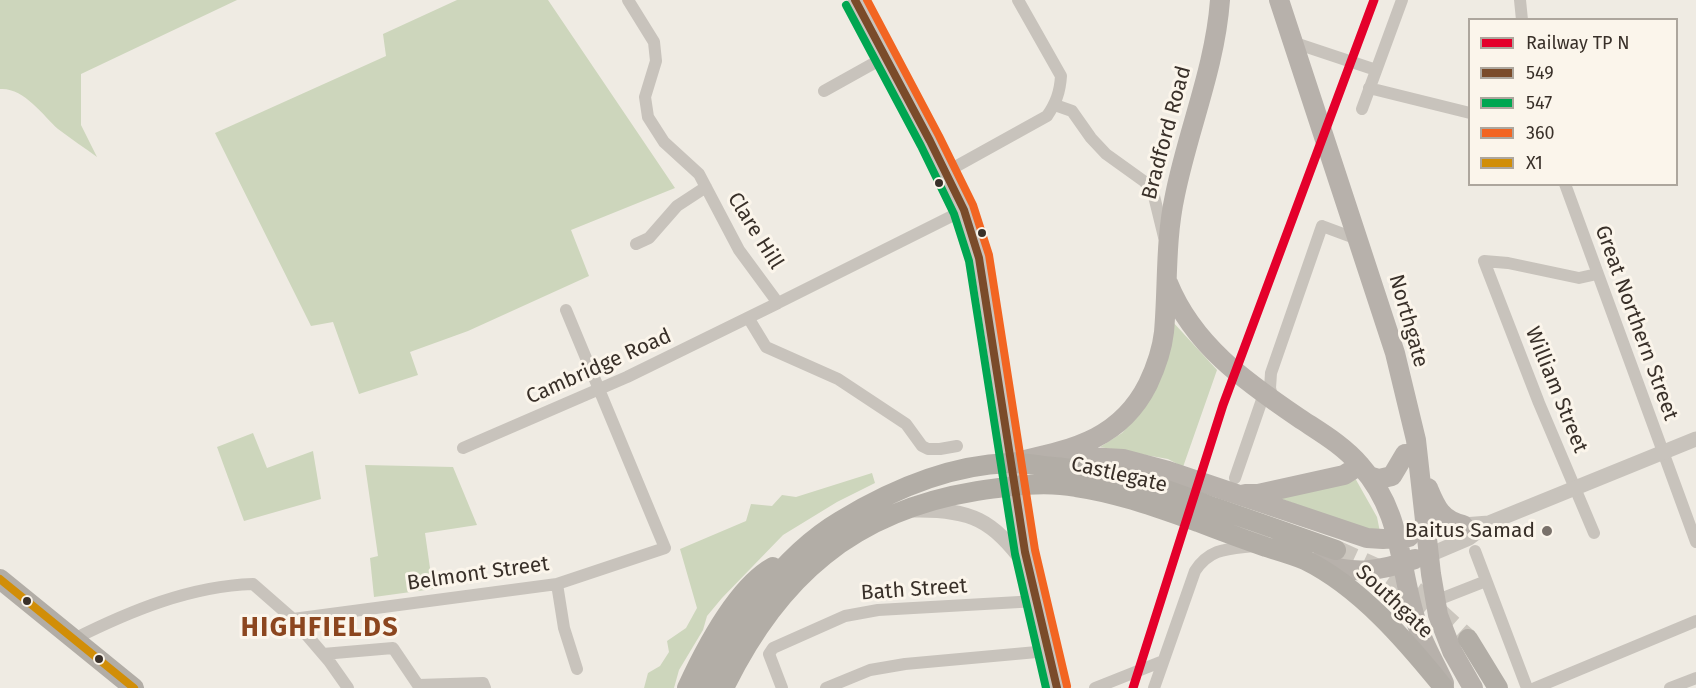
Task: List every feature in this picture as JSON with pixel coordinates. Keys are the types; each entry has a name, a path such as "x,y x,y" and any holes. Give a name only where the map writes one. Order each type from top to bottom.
{"highway":[{"name":"Castlegate","path":"706,688 712,671 733,633 793,556 834,524 863,507 909,485 972,468 1011,463 1108,473 1150,484 1336,550"},
{"name":"Castlegate","path":"724,688 764,618 803,574 826,553 858,532 903,510 957,495 1014,486 1043,484 1076,486 1119,496 1304,560"},
{"path":"687,688 705,649 755,581 768,570 793,556"},
{"name":"Southgate","path":"1304,560 1357,596 1381,616 1445,688"},
{"path":"0,579 134,688"},
{"path":"1468,639 1498,688"}],"main road":[{"name":"Bradford Road","path":"1011,463 1053,454 1101,435 1125,418 1142,396 1157,365 1164,334 1167,247 1176,187 1210,64 1220,0"},
{"path":"1279,0 1292,42"},
{"name":"Northgate","path":"1292,42 1395,354 1416,440 1420,469 1411,536 1429,555"},
{"path":"1166,279 1177,305 1198,336 1222,361 1268,397 1346,450 1365,470 1390,511 1411,536"},
{"path":"1400,378 1405,454 1412,506 1411,536 1403,563"},
{"path":"1235,486 1258,494 1365,470 1379,479 1392,476 1405,454"},
{"name":"Castlegate","path":"1011,463 1088,457 1123,459 1235,486 1367,538 1411,536"},
{"path":"1420,469 1437,510 1450,521 1463,525"},
{"name":"Castlegate","path":"1304,560 1355,571 1379,570 1429,555"},
{"name":"Southgate","path":"1429,555 1438,615 1452,651 1473,688"},
{"name":"Southgate","path":"1403,563 1416,622 1445,688"}],"street":[{"name":"Clare Hill","path":"628,0 654,42 656,61 645,97 648,117 664,142 699,174 739,250 778,303 964,210"},
{"path":"855,0 946,172 964,210 979,258 1029,570 1057,688"},
{"path":"946,172 1047,116 1055,105 1060,89 1060,76 1018,0"},
{"path":"1362,109 1402,0"},
{"path":"1520,0 1522,18"},
{"path":"1292,42 1376,70"},
{"path":"824,91 885,57"},
{"path":"1369,88 1468,113"},
{"path":"1055,105 1072,111 1091,138 1106,154 1145,182 1154,196 1167,247"},
{"name":"Great Northern Street","path":"1566,186 1696,542"},
{"path":"636,244 649,238 676,206 706,187"},
{"path":"1235,486 1268,397 1271,373 1322,226 1358,239"},
{"name":"William Street","path":"1594,533 1539,403 1484,261 1508,263 1579,278 1597,274"},
{"name":"Cambridge Road","path":"463,448 599,389 778,303"},
{"path":"566,310 599,389"},
{"path":"748,319 766,347 838,379 906,424 922,446 928,449 957,446"},
{"name":"Belmont Street","path":"292,619 557,584 665,548 599,389"},
{"path":"1429,555 1469,538 1489,523 1696,439"},
{"path":"903,510 945,511 966,515 987,523 1008,542 1029,570"},
{"path":"1411,536 1463,525 1489,523"},
{"path":"1154,688 1195,571 1202,560 1222,550 1260,545"},
{"path":"1475,551 1527,688"},
{"path":"1435,600 1486,580"},
{"path":"74,639 110,621 160,602 190,593 239,584 253,584 292,619 323,654 348,688"},
{"path":"557,584 564,628 577,669"},
{"name":"Bath Street","path":"782,688 769,654 773,648 845,616 878,610 1037,601"},
{"path":"1535,688 1696,621"},
{"path":"323,654 393,648 418,685 483,683 485,688"},
{"path":"826,688 870,670 882,668 1048,651"},
{"path":"1095,688 1163,661"},
{"path":"1670,688 1696,678"}],"green space":[{"path":"0,0 237,0 81,74 81,125 97,157 58,129 25,97 17,92 0,89"},
{"path":"457,0 548,0 675,188 571,230 589,276 468,331 410,352 418,375 359,394 333,322 311,326 215,133 386,56 383,34"},
{"path":"1172,321 1217,370 1183,467 1168,459 1100,447 1122,433 1142,411"},
{"path":"253,433 267,468 313,451 321,499 244,521 217,447"},
{"path":"365,465 453,467 477,525 425,533 433,589 374,597 370,558 378,556"},
{"path":"872,473 875,483 837,502 783,535 722,598 707,616 703,630 679,670 674,688 644,688 648,673 660,666 669,652 667,641 686,628 697,608 680,549 746,521 751,504 772,506 782,495 796,497"},
{"path":"1355,478 1377,517 1380,532 1365,529 1276,497"}],"tunnel":[{"path":"1336,550 1391,575 1416,592 1468,639"}],"transit line":[{"name":"549","path":"855,0 964,210 979,258 1025,552 1057,688"},
{"name":"360","path":"867,0 973,205 989,255 1035,550 1067,686"},
{"path":"1133,688 1223,405 1374,0"},
{"name":"547","path":"846,5 921,146 954,214 969,261 1015,554 1046,688"},
{"name":"X1","path":"0,579 134,688"}],"place":[{"name":"Baitus Samad","path":"1547,531"}],"district":[{"name":"HIGHFIELDS","path":"320,628"}]}
